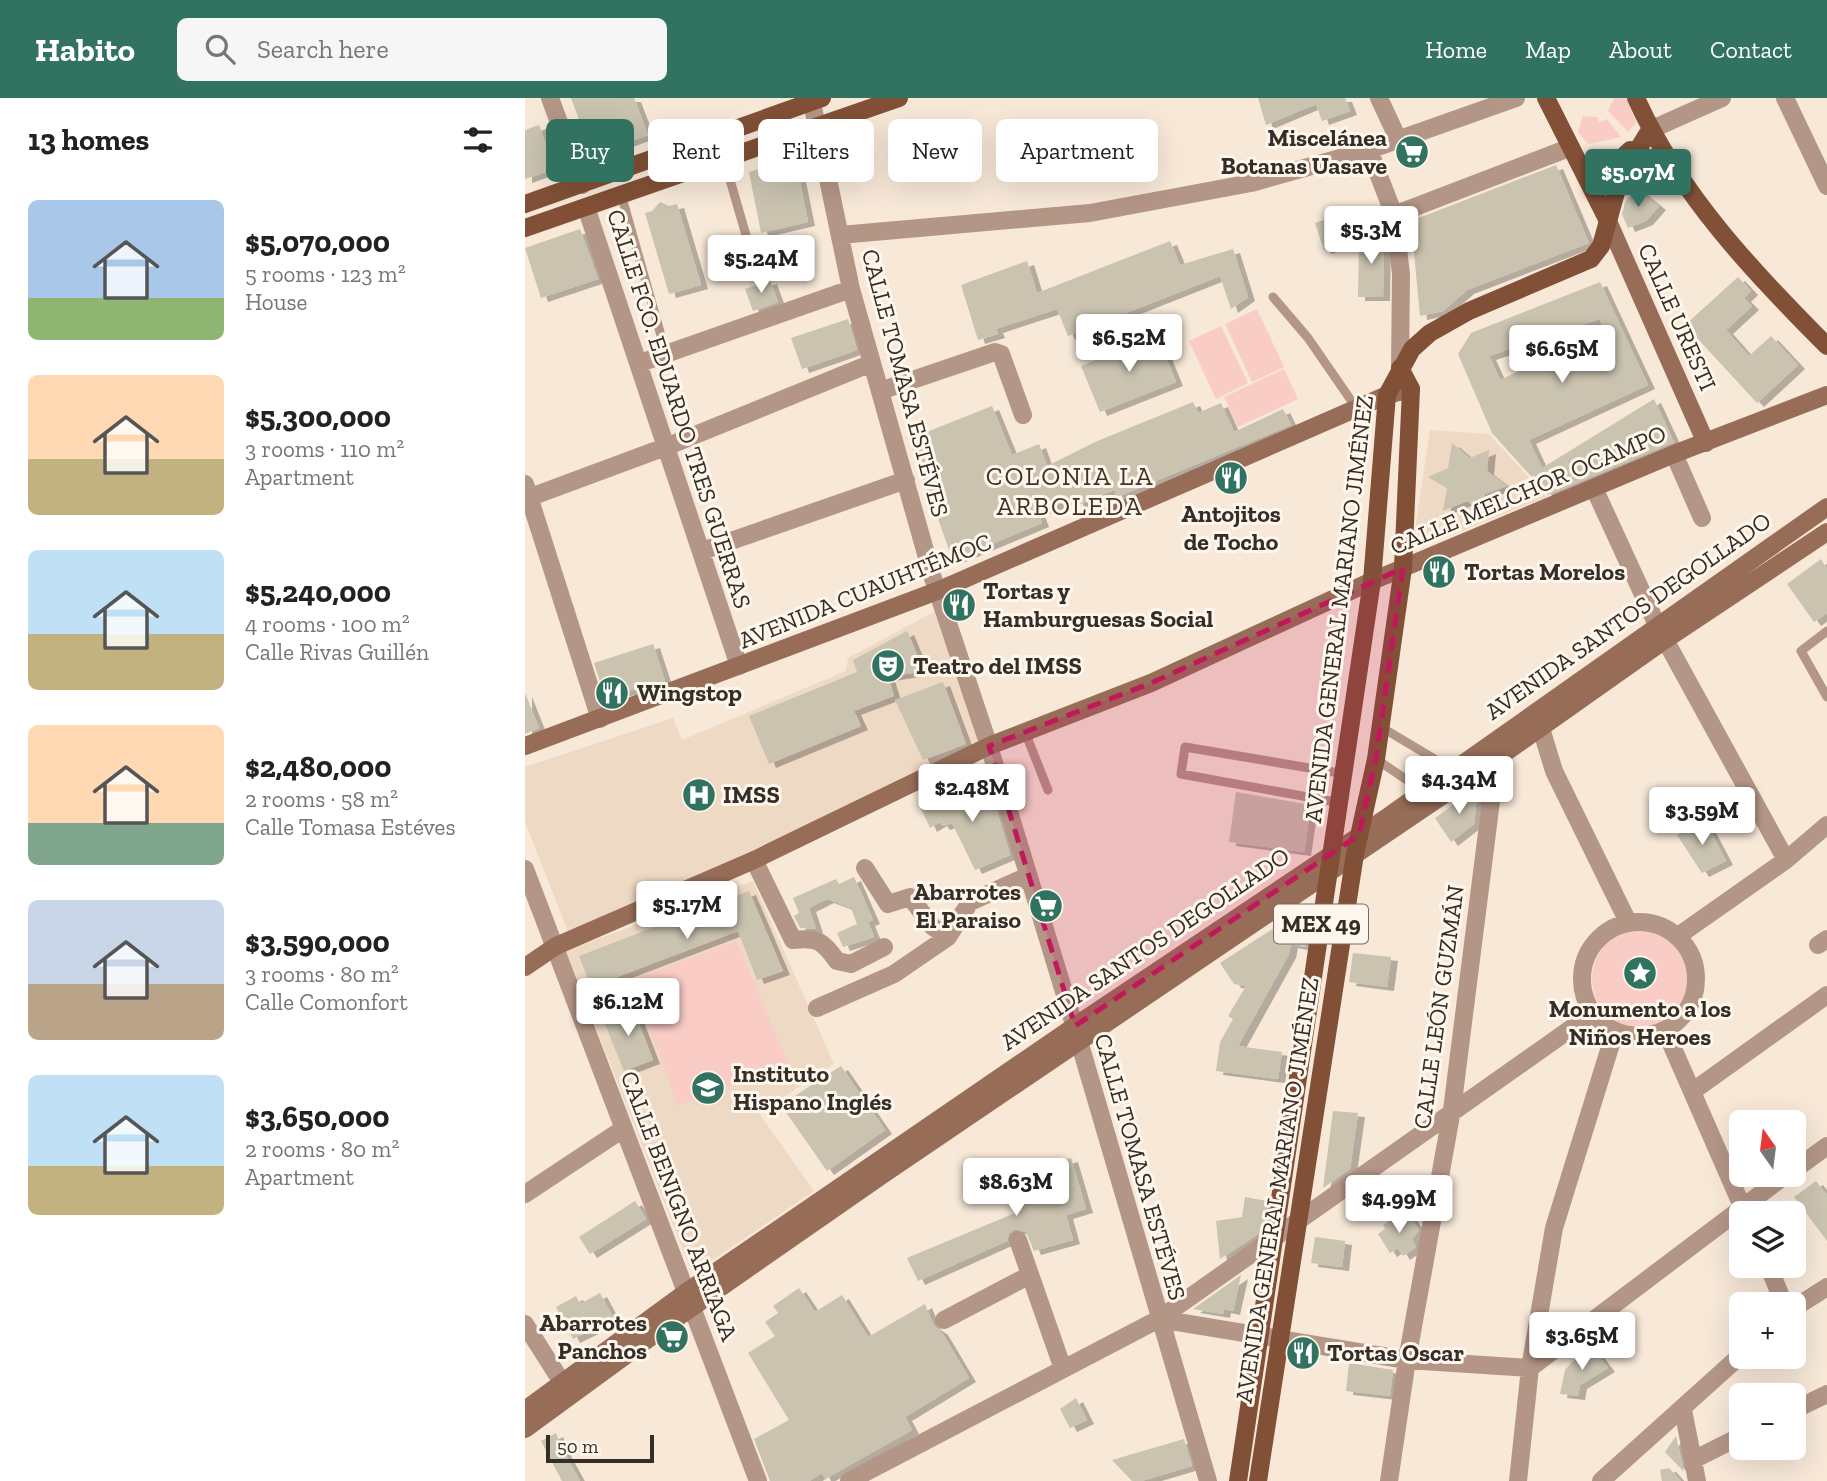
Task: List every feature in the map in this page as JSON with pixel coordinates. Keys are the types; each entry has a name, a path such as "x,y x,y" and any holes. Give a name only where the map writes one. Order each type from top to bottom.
{"main road":[{"path":"838,119 899,98"},
{"name":"CALLE URESTI","path":"1546,98 1607,219"},
{"path":"1636,98 1648,126 1686,186 1760,279 1827,346"},
{"path":"525,204 815,99"},
{"path":"1584,171 1598,170 1623,158 1648,126"},
{"path":"1400,368 1412,349 1430,333 1480,306 1591,259 1601,246 1623,169 1648,126"},
{"path":"525,228 656,182"},
{"name":"AVENIDA GENERAL MARIANO JIMÉNEZ","path":"1258,1481 1355,854 1376,759 1403,568 1411,389 1400,368"},
{"name":"AVENIDA GENERAL MARIANO JIMÉNEZ","path":"1238,1481 1372,582 1387,395 1400,368"},
{"path":"1378,499 1407,500"}],"street":[{"path":"550,98 582,185"},
{"path":"1378,98 1398,139"},
{"path":"840,234 1090,213 1251,183 1369,150 1516,98"},
{"path":"1648,126 1723,98"},
{"path":"1785,98 1827,186"},
{"name":"CALLE TOMASA ESTÉVES","path":"815,99 817,119"},
{"path":"1394,215 1569,148"},
{"name":"AVENIDA GENERAL MARIANO JIMÉNEZ","path":"1369,150 1394,215 1401,274 1400,368"},
{"name":"CALLE TOMASA ESTÉVES","path":"829,182 851,289 937,592 989,746 1077,1033 1208,1481"},
{"name":"CALLE FCO. EDUARDO TRES GUERRAS","path":"586,207 668,446 739,667"},
{"name":"CALLE URESTI","path":"1607,219 1706,443"},
{"path":"640,363 851,289"},
{"path":"880,391 995,352 1001,354 1023,415"},
{"path":"600,719 526,494 668,446 872,363"},
{"name":"AVENIDA CUAUHTÉMOC","path":"525,746 937,592 1387,395 1411,389"},
{"name":"CALLE MELCHOR OCAMPO","path":"525,967 556,946 754,860 989,746 1151,683 1403,568 1674,454 1827,395"},
{"path":"1674,454 1702,518"},
{"path":"702,551 906,480"},
{"path":"1594,488 1661,632 1786,860"},
{"name":"AVENIDA SANTOS DEGOLLADO","path":"1077,1033 1329,873 1488,754 1661,632 1827,507"},
{"name":"AVENIDA SANTOS DEGOLLADO","path":"1661,632 1827,533"},
{"path":"1538,719 1554,771 1628,922"},
{"name":"AVENIDA SANTOS DEGOLLADO","path":"525,1429 568,1390 689,1300 1077,1033 1333,852 1453,770 1488,754"},
{"name":"CALLE LEÓN GUZMÁN","path":"1389,1481 1407,1360 1452,1110 1492,801 1488,754"},
{"path":"1678,936 1786,860 1827,825"},
{"path":"754,860 793,940 814,937 824,942 837,961 851,964 884,947"},
{"path":"865,868 888,904 910,897 933,927 948,937"},
{"name":"CALLE BENIGNO ARRIAGA","path":"525,869 758,1481"},
{"path":"817,1008 894,974 948,937 970,902 1028,876"},
{"path":"1644,921 1663,926 1678,936 1689,950 1696,966 1697,984 1692,1002 1681,1018 1665,1030 1635,1036 1615,1031 1593,1013 1583,992 1585,961 1602,935 1628,922 1644,921"},
{"path":"1693,1091 1827,995"},
{"path":"849,1481 1159,1319 1593,1013"},
{"path":"1665,1030 1741,1201"},
{"path":"1518,1481 1531,1368 1555,1228 1615,1031"},
{"path":"525,1194 623,1129"},
{"path":"1806,1161 1827,1146"},
{"path":"1754,1201 1771,1187"},
{"path":"1159,1319 1258,1338 1407,1360 1531,1368 1729,1220"},
{"path":"1018,1240 1063,1369"},
{"path":"944,1320 1030,1275"},
{"path":"1806,1300 1827,1287"},
{"path":"525,1324 568,1390"},
{"path":"1601,1481 1729,1366"},
{"name":"AVENIDA SANTOS DEGOLLADO","path":"525,1410 568,1390"},
{"path":"1806,1404 1827,1394"},
{"path":"1683,1410 1697,1481"},
{"path":"1693,1460 1729,1442"}],"lane":[{"path":"731,182 752,256"},
{"path":"621,194 662,339"},
{"path":"1273,297 1308,338 1357,409"},
{"path":"1826,633 1801,652 1827,697"},
{"path":"1381,727 1453,770"},
{"path":"1025,732 1048,790"},
{"path":"1341,803 1181,774 1185,747 1345,774"},
{"path":"1376,759 1423,791"}],"highlighted area":[{"path":"1403,568 1376,759 1359,835 1075,1026 989,746 1151,683"}],"shaded area":[{"path":"1614,98 1626,98 1636,122 1628,132 1608,111"},
{"path":"1583,116 1597,117 1599,122 1607,119 1621,137 1588,144 1578,132"},
{"path":"1257,309 1284,367 1252,382 1225,324"},
{"path":"1221,326 1248,383 1216,399 1189,341"},
{"path":"1284,369 1298,399 1238,427 1224,397"},
{"path":"1430,430 1489,434 1547,497 1428,544 1414,536"},
{"name":"IMSS","path":"934,612 964,688 980,746 569,934 525,822 525,767 673,718 682,740 846,671 848,658"},
{"name":"Instituto Hispano Inglés","path":"753,881 834,1064 759,1113 814,1191 699,1269 689,1265 566,951"},
{"path":"1642,929 1661,933 1677,944 1688,960 1692,979 1688,998 1677,1014 1661,1025 1642,1029 1623,1025 1607,1014 1596,998 1592,979 1596,960 1607,944 1623,933"},
{"path":"737,941 788,1063 678,1106 632,980"}],"building":[{"path":"571,98 634,98 648,135 634,140 634,119 579,119"},
{"path":"1258,98 1345,98 1350,111 1322,121 1316,104 1266,125"},
{"path":"539,125 546,146 546,172 525,179 525,130"},
{"path":"1556,165 1589,243 1467,290 1443,311 1420,316 1411,221"},
{"path":"758,169 758,182 800,182 808,222 761,233 749,172"},
{"path":"1637,188 1659,206 1646,221 1628,228 1622,214 1625,202"},
{"path":"660,202 669,206 677,204 701,285 669,294 645,213 652,211"},
{"path":"1338,215 1347,242 1324,250 1315,223"},
{"path":"580,229 598,279 541,298 525,248"},
{"path":"1384,231 1383,297 1358,297 1359,239"},
{"path":"1170,241 1180,265 1233,249 1248,297 1231,309 1220,276 1068,336 1057,309 996,329 998,334 978,340 961,285 1027,261 1037,293"},
{"path":"1738,277 1751,291 1744,298 1752,306 1726,330 1749,356 1771,336 1798,365 1757,403 1685,325"},
{"path":"770,280 778,302 753,311 745,289"},
{"path":"1600,282 1648,385 1529,440 1542,468 1654,399 1674,442 1548,495 1492,433 1458,354 1471,333","holes":["1600,319 1605,331 1500,380 1489,356"]},
{"path":"848,319 857,350 802,369 791,338"},
{"path":"1157,335 1176,382 1100,412 1081,366"},
{"path":"1193,402 1198,413 1221,403 1234,432 1283,409 1291,425 1117,497 1114,490 1078,505 1075,498 1038,512 1042,523 956,559 951,555 909,439 992,406 1012,455 1039,444 1047,466 1095,442"},
{"path":"1452,443 1470,458 1489,450 1487,471 1507,486 1485,494 1483,511 1467,501 1443,511 1447,488 1428,477 1448,468"},
{"path":"1821,559 1827,569 1827,613 1814,622 1787,584"},
{"path":"907,631 924,671 888,677 894,696 854,711 861,726 769,764 749,716 857,672 853,660"},
{"path":"653,644 665,681 605,697 594,663"},
{"path":"943,682 966,744 923,760 895,700"},
{"path":"525,693 539,728 525,734"},
{"path":"988,782 1010,855 975,870 952,823 943,826 940,822 930,828 919,804 937,795 942,804"},
{"path":"1478,787 1474,824 1451,842 1435,818"},
{"path":"1236,792 1311,805 1304,852 1229,842"},
{"path":"1705,821 1726,861 1702,873 1677,835"},
{"path":"854,877 873,920 868,922 874,937 843,947 837,933 857,924 851,908 827,899 809,908 816,929 800,928 794,916 799,913 793,898 836,879 839,884"},
{"path":"749,891 783,971 757,980 738,931 591,987 579,956"},
{"path":"1303,909 1311,914 1305,947 1291,944 1289,954 1238,1046 1282,1052 1278,1079 1216,1071 1220,1042 1233,1019 1228,1016 1246,986 1234,984 1220,963"},
{"path":"1353,953 1391,957 1387,987 1349,982"},
{"path":"632,1005 653,1060 624,1071 602,1017"},
{"path":"841,1066 885,1130 827,1171 781,1105"},
{"path":"1333,1111 1358,1113 1350,1169 1323,1188"},
{"path":"1071,1158 1086,1209 1066,1215 1073,1240 1034,1251 1026,1232 1015,1229 1009,1233 1007,1241 918,1281 907,1258 1022,1210 1009,1166 1027,1161 1032,1170"},
{"path":"1816,1181 1827,1195 1827,1241 1806,1213 1806,1201 1797,1201 1794,1197"},
{"path":"1245,1197 1267,1201 1264,1230 1220,1259 1216,1221 1242,1217"},
{"path":"635,1201 646,1219 590,1254 579,1237"},
{"path":"1400,1214 1403,1219 1409,1215 1419,1230 1412,1239 1416,1247 1403,1256 1398,1248 1390,1253 1378,1234 1385,1229 1383,1225"},
{"path":"1315,1237 1345,1241 1342,1267 1311,1263"},
{"path":"1241,1275 1233,1311 1224,1309 1223,1314 1193,1309"},
{"path":"799,1288 815,1312 842,1295 868,1337 925,1304 934,1326 941,1331 969,1378 905,1417 912,1430 825,1479 822,1473 809,1481 770,1481 754,1439 789,1420 748,1353 775,1336 765,1322 778,1313 773,1306"},
{"path":"600,1293 614,1319 573,1339 556,1307 576,1296 580,1304"},
{"path":"1593,1348 1608,1368 1580,1385 1578,1396 1560,1394 1565,1370"},
{"path":"1349,1363 1393,1370 1390,1396 1346,1391"},
{"path":"1076,1398 1087,1420 1070,1428 1060,1409"},
{"path":"556,1433 580,1481 562,1481 541,1441"},
{"path":"1676,1436 1684,1472 1665,1452"},
{"path":"1184,1439 1192,1466 1141,1481 1132,1481 1112,1460"},
{"path":"1669,1468 1681,1481 1662,1481 1660,1470"}],"place":[{"name":"Miscelánea Botanas Uasave","path":"1412,152"},
{"name":"Antojitos de Tocho","path":"1231,478"},
{"name":"Tortas Morelos","path":"1439,572"},
{"name":"Tortas y Hamburguesas Social","path":"959,605"},
{"name":"Teatro del IMSS","path":"888,666"},
{"name":"Wingstop","path":"612,693"},
{"name":"IMSS","path":"699,795"},
{"name":"Abarrotes El Paraiso","path":"1046,906"},
{"name":"Monumento a los Niños Heroes","path":"1640,973"},
{"name":"Instituto Hispano Inglés","path":"708,1088"},
{"name":"Abarrotes Panchos","path":"672,1337"},
{"name":"Tortas Oscar","path":"1303,1353"}],"district":[{"name":"COLONIA LA ARBOLEDA","path":"1070,491"}]}
